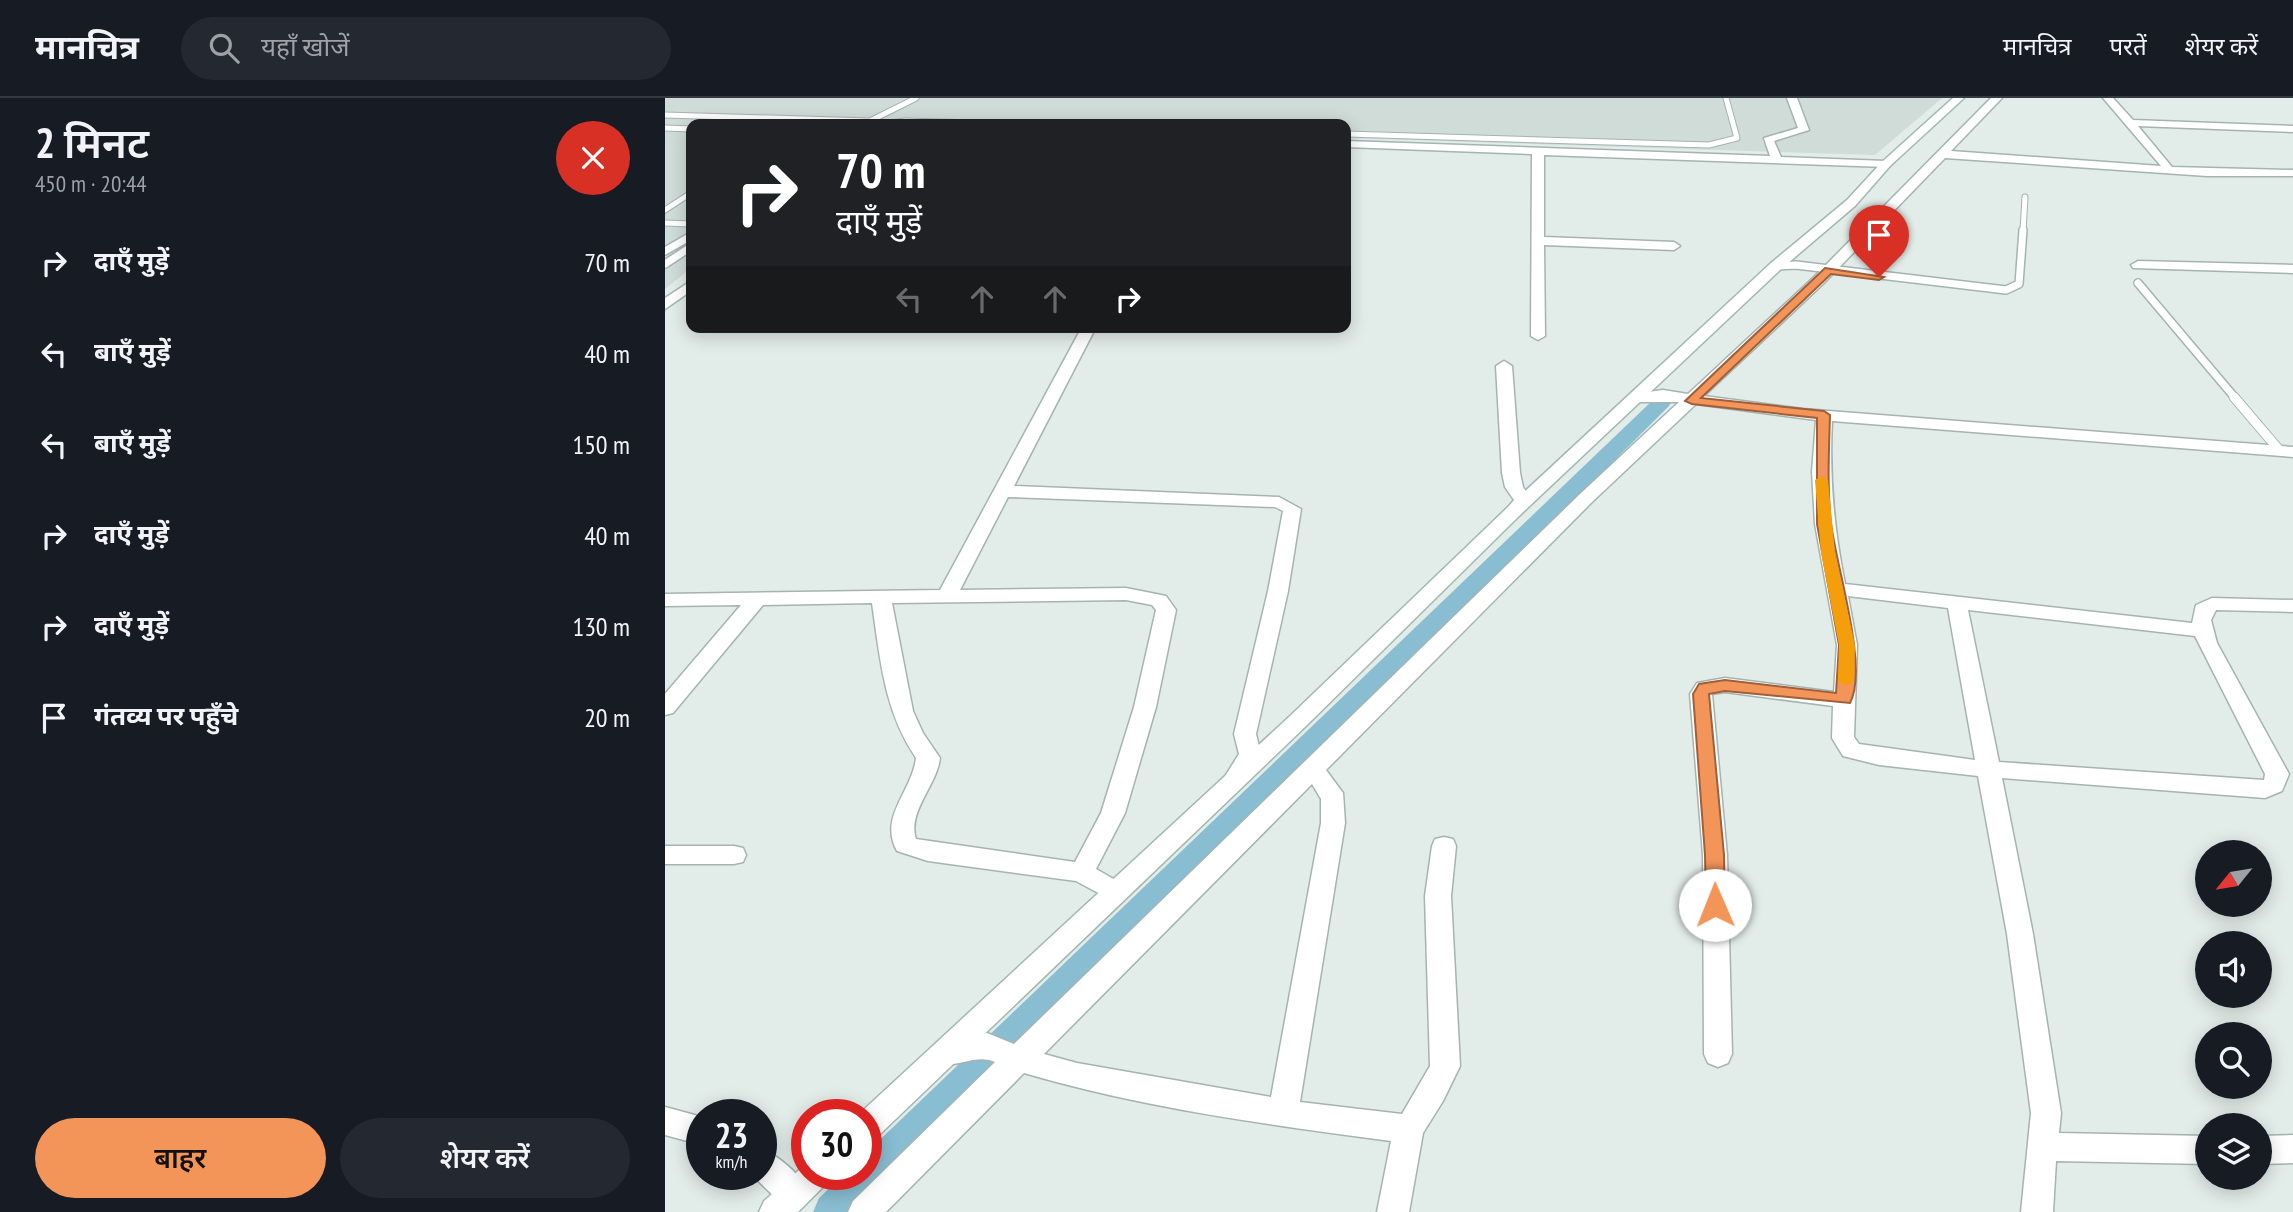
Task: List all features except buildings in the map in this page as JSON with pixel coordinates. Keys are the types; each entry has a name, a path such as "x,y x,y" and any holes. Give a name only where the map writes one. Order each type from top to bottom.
{"street":[{"path":"1776,158 1768,140 1773,136 1804,130 1792,98"},
{"path":"882,1112 1236,779 1514,511 1786,265 1851,203 1886,164 1959,98"},
{"path":"864,1212 1004,1053 1311,771 1585,499 1824,270 1997,98"},
{"path":"2108,98 2167,166"},
{"path":"2130,123 2293,129"},
{"path":"1351,144 1886,164"},
{"path":"1538,150 1538,336"},
{"path":"1941,154 2168,171 2293,173"},
{"path":"1536,241 1674,246"},
{"path":"2138,265 2293,269"},
{"path":"665,305 686,289"},
{"path":"947,596 1086,333"},
{"path":"1504,366 1511,473 1514,487 1523,500 1514,511"},
{"path":"1639,397 1663,395 1686,400 1824,415 2287,452"},
{"path":"1824,415 1821,472 1824,524 1847,645 1843,738 1851,750 1879,757 1987,769 2265,790 2274,785 2277,774 2204,631 2203,609 2212,604 2293,606"},
{"path":"1002,491 1279,502 1292,509 1278,591 1245,734 1250,754 1236,779"},
{"path":"1835,589 2204,631"},
{"path":"665,600 1126,594 1159,600 1166,610 1145,707 1113,813 1082,872"},
{"path":"881,597 893,676 901,705 915,739 929,758 925,775 900,825 900,834 906,845 928,852 1082,872 1115,892"},
{"path":"665,708 756,600"},
{"path":"1957,603 2020,934 2044,1099 2046,1133 2037,1186 2037,1212"},
{"path":"1718,1054 1715,855 1701,694 1705,688 1725,685 1844,700"},
{"path":"1283,1113 1333,823 1334,798 1331,787 1311,771"},
{"path":"1393,1212 1409,1129 1433,1092 1445,1066 1447,1041 1438,908 1444,846"},
{"path":"665,855 734,855"},
{"path":"944,1054 1004,1053 1077,1076 1283,1113 1409,1129"},
{"path":"665,1121 686,1127"},
{"path":"2042,1147 2195,1150"},
{"path":"2272,1150 2293,1149"},
{"path":"777,1177 795,1193"}],"lane":[{"path":"875,119 916,98"},
{"path":"1351,134 1709,145 1737,138 1726,98"},
{"path":"665,115 766,119"},
{"path":"665,128 686,129"},
{"path":"665,210 686,196"},
{"path":"1786,265 1987,290 2014,288 2019,284 2025,197"},
{"path":"665,223 686,224"},
{"path":"665,251 686,239"},
{"path":"665,264 686,250"},
{"path":"2138,283 2287,452"}],"shaded area":[{"path":"665,98 1942,98 1875,155 1351,138 1351,119 686,119 686,272 665,289"}],"waterway":[{"path":"833,1212 1661,403"}],"slow traffic":[{"path":"1822,480 1828,553 1847,645 1846,681"}],"route":[{"path":"1715,905 1715,855 1701,694 1705,688 1725,685 1844,700 1848,665 1842,613 1832,579 1824,524 1821,472 1824,415 1692,401 1828,271 1879,277"}]}
